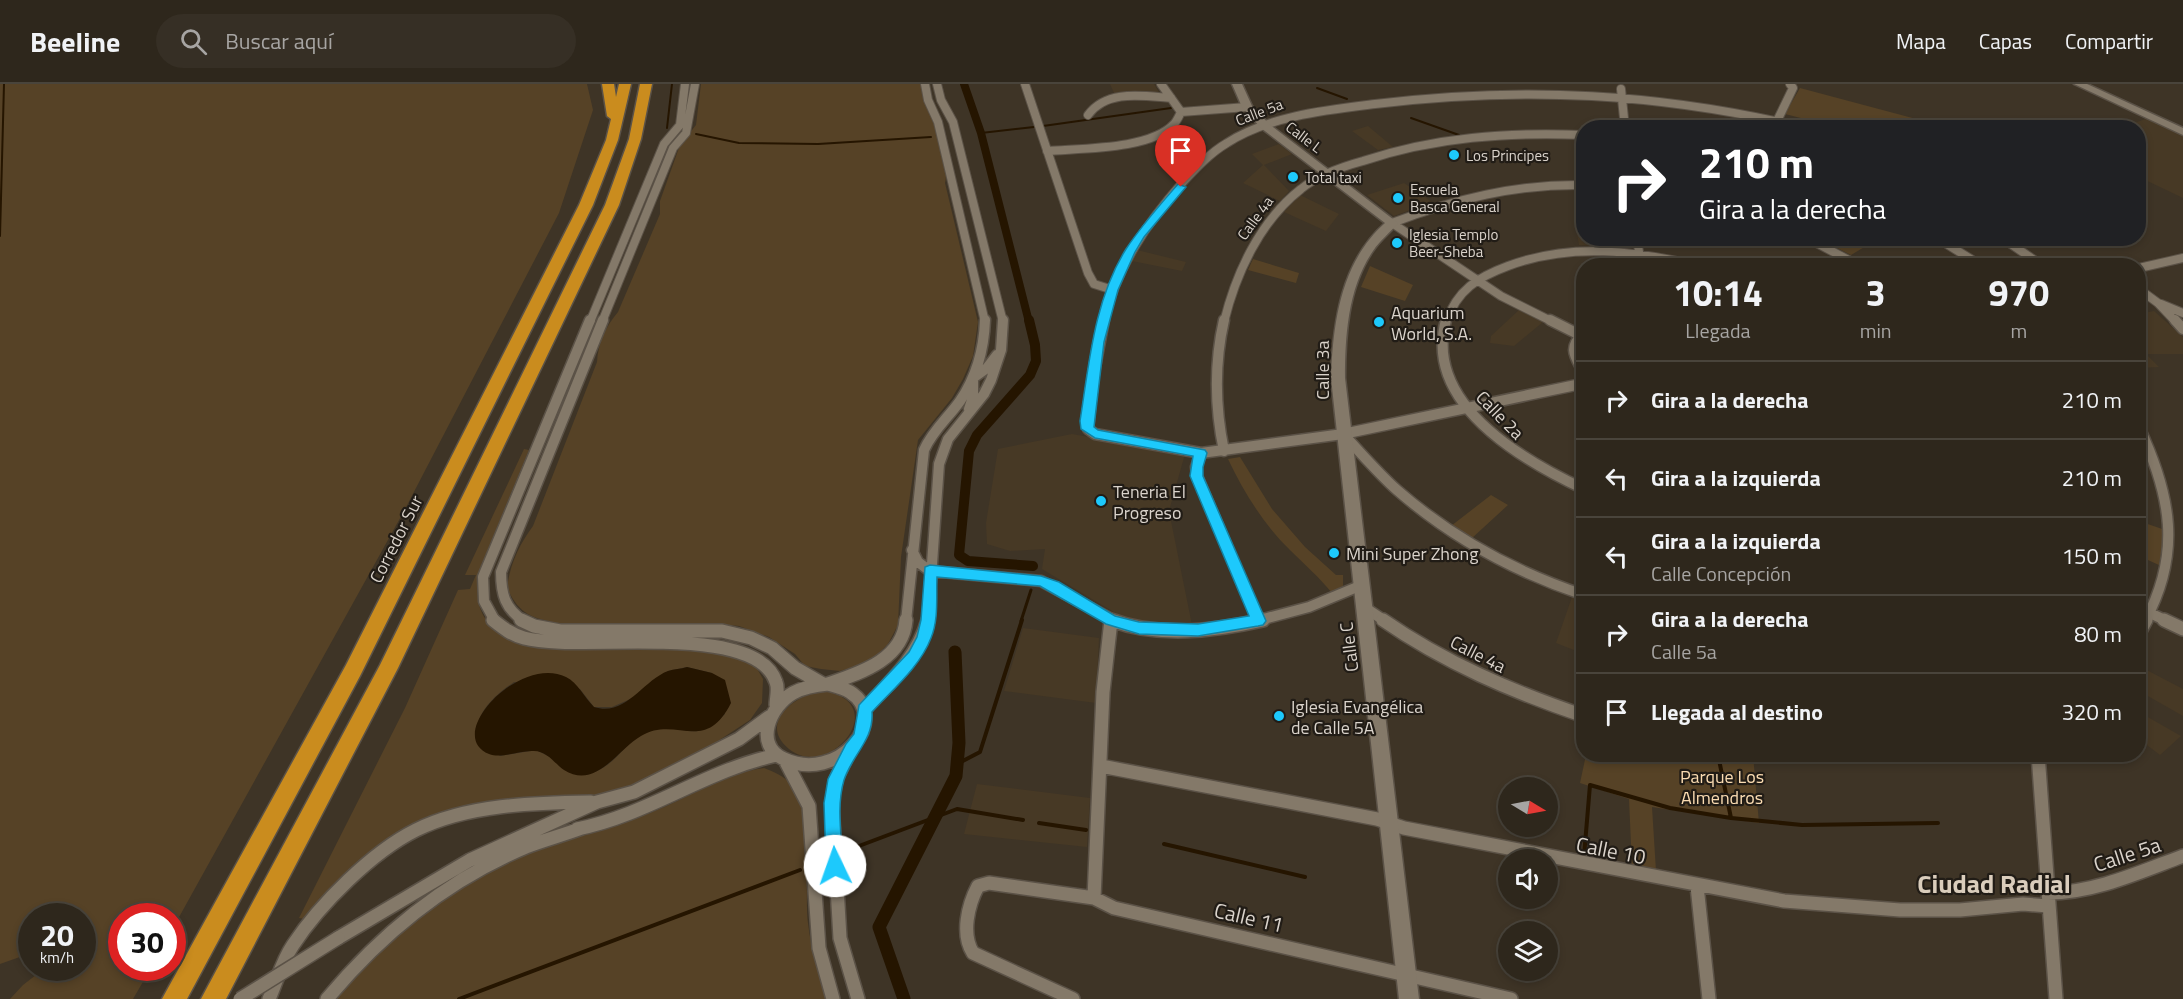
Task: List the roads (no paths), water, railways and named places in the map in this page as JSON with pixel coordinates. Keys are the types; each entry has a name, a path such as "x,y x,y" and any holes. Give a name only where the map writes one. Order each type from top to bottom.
{"highway":[{"path":"608,84 615,129"},
{"name":"Corredor Sur","path":"174,999 358,660 586,205 615,129 625,84"},
{"path":"213,999 388,668 607,215 635,139 646,84"}],"street":[{"path":"686,84 680,125 664,144 483,577 482,590 486,613 500,627 521,639 547,644 697,643 721,646 746,654 766,666 777,682 776,705"},
{"path":"327,999 339,984 408,916 473,873 519,850 637,812 724,770 755,758 782,759 802,766 820,765 837,760 861,737 865,723 864,710 859,700 851,692 824,684 795,668 772,648 751,638 722,631 560,631 541,628 523,622 510,612 500,588 501,572 669,159 678,140 688,128 694,84"},
{"path":"833,999 819,948 808,806 782,759 769,744 766,731 769,717 776,705 796,690 824,684 879,663 897,649 906,625 924,450 930,436 960,401 973,378 984,347 985,320 938,122 928,100 925,84"},
{"path":"864,710 914,656 924,638 928,620 939,464 948,439 992,380 1001,350 1003,321 953,122 941,99 937,84"},
{"path":"1025,84 1091,279 1094,284 1113,290"},
{"path":"1161,84 1182,112"},
{"name":"Calle L","path":"1237,84 1247,107 1265,126 1392,223 1501,296 1576,331"},
{"path":"1778,119 1793,88 1790,84"},
{"path":"2079,84 2183,132"},
{"path":"2088,84 2183,128"},
{"path":"1611,88 1673,96 1781,120"},
{"path":"1622,89 1624,120"},
{"name":"Calle 5a","path":"1201,453 1095,434 1088,429 1087,421 1098,342 1113,290 1130,252 1167,202 1216,150 1238,137 1265,126 1314,110 1380,95"},
{"path":"1088,115 1096,105 1112,99 1171,98"},
{"path":"1182,112 1247,107"},
{"path":"1047,151 1154,138 1169,131 1176,124 1182,112"},
{"name":"Calle 4a","path":"1224,451 1218,408 1218,368 1222,327 1238,276 1257,242 1295,194 1327,173 1396,149 1455,138 1515,133 1576,135"},
{"name":"Calle 3a","path":"1343,434 1338,353 1346,300 1366,255 1382,233 1392,223 1433,206 1475,194 1543,185 1576,185"},
{"path":"964,232 972,221 975,210"},
{"path":"964,232 977,240 985,251"},
{"path":"1638,246 1640,258"},
{"path":"1822,246 1845,258"},
{"path":"1950,246 1969,258"},
{"path":"2014,246 2031,258"},
{"name":"Calle 2a","path":"1576,485 1518,456 1489,432 1467,409 1446,372 1442,351 1443,332 1452,307 1475,280 1515,262 1552,253 1593,250 1639,252 1665,258"},
{"path":"2146,266 2183,258"},
{"path":"2146,294 2183,329"},
{"path":"2158,303 2183,313"},
{"path":"1576,340 1573,352 1576,358"},
{"path":"973,378 987,368 1001,350"},
{"path":"966,416 973,397 973,378"},
{"path":"1258,621 1197,476 1196,467 1201,453 1343,434 1467,409 1576,383"},
{"path":"1343,434 1395,489 1454,533 1512,567 1576,592"},
{"name":"Calle C","path":"1343,434 1409,999"},
{"path":"2146,442 2160,471 2168,496 2173,539 2170,561 2152,614 2146,623"},
{"path":"912,550 918,562 930,571 1041,581 1054,586 1111,620 1139,628 1183,630 1217,628 1258,621 1335,600 1362,585"},
{"path":"909,591 916,579 930,571"},
{"name":"Calle 4a","path":"1364,607 1426,648 1518,693 1576,713"},
{"path":"2146,611 2183,629"},
{"path":"1094,898 1103,692 1108,627 1111,620"},
{"path":"240,999 470,860 597,802 634,792 739,738 769,717"},
{"path":"851,749 836,779 832,803 840,938 858,999"},
{"path":"2039,762 2056,999"},
{"name":"Calle 10","path":"1101,766 1377,819 1390,824 1697,886 1813,906 1872,910 1950,910 2031,904 2048,899"},
{"path":"269,999 293,945 330,899 371,861 415,830 462,815 557,802 597,802"},
{"path":"520,836 582,828"},
{"name":"Calle 5a","path":"2048,899 2135,874 2183,856"},
{"name":"Calle 11","path":"1073,999 973,953 969,948 966,933 972,897 978,886 989,883 1094,898 1114,908 1511,999"},
{"path":"1697,886 1709,999"}],"waterway":[{"path":"0,236 4,84"},
{"path":"667,128 672,84"},
{"path":"964,84 981,133 1029,322"},
{"path":"1317,88 1347,99"},
{"path":"1043,126 1171,108"},
{"path":"1411,118 1459,135"},
{"path":"981,133 1034,127"},
{"path":"696,134 739,143 818,144 931,137"},
{"path":"1029,320 1036,361 1030,375 977,435 969,451 959,555 968,561 1033,566"},
{"path":"1021,621 1031,590"},
{"path":"957,764 980,752 1022,620"},
{"path":"904,999 879,927 956,776 959,743 955,652"},
{"path":"1719,762 1731,818"},
{"path":"1584,856 1590,785 1670,808 1731,818"},
{"path":"851,849 957,809 1023,820"},
{"path":"1731,818 1802,825 1938,823"},
{"path":"1039,823 1086,830"},
{"path":"1164,844 1305,877"},
{"path":"459,999 800,870"}],"place":[{"name":"Los Principes","path":"1454,155"},
{"name":"Total taxi","path":"1293,177"},
{"name":"Escuela Basca General","path":"1398,198"},
{"name":"Iglesia Templo Beer-Sheba","path":"1397,243"},
{"name":"Aquarium World, S.A.","path":"1379,322"},
{"name":"Teneria El Progreso","path":"1101,501"},
{"name":"Mini Super Zhong","path":"1334,553"},
{"name":"Iglesia Evangélica de Calle 5A","path":"1279,716"}],"district":[{"name":"Ciudad Radial","path":"1994,883"}],"park label":[{"name":"Parque Los Almendros","path":"1722,786"}]}
